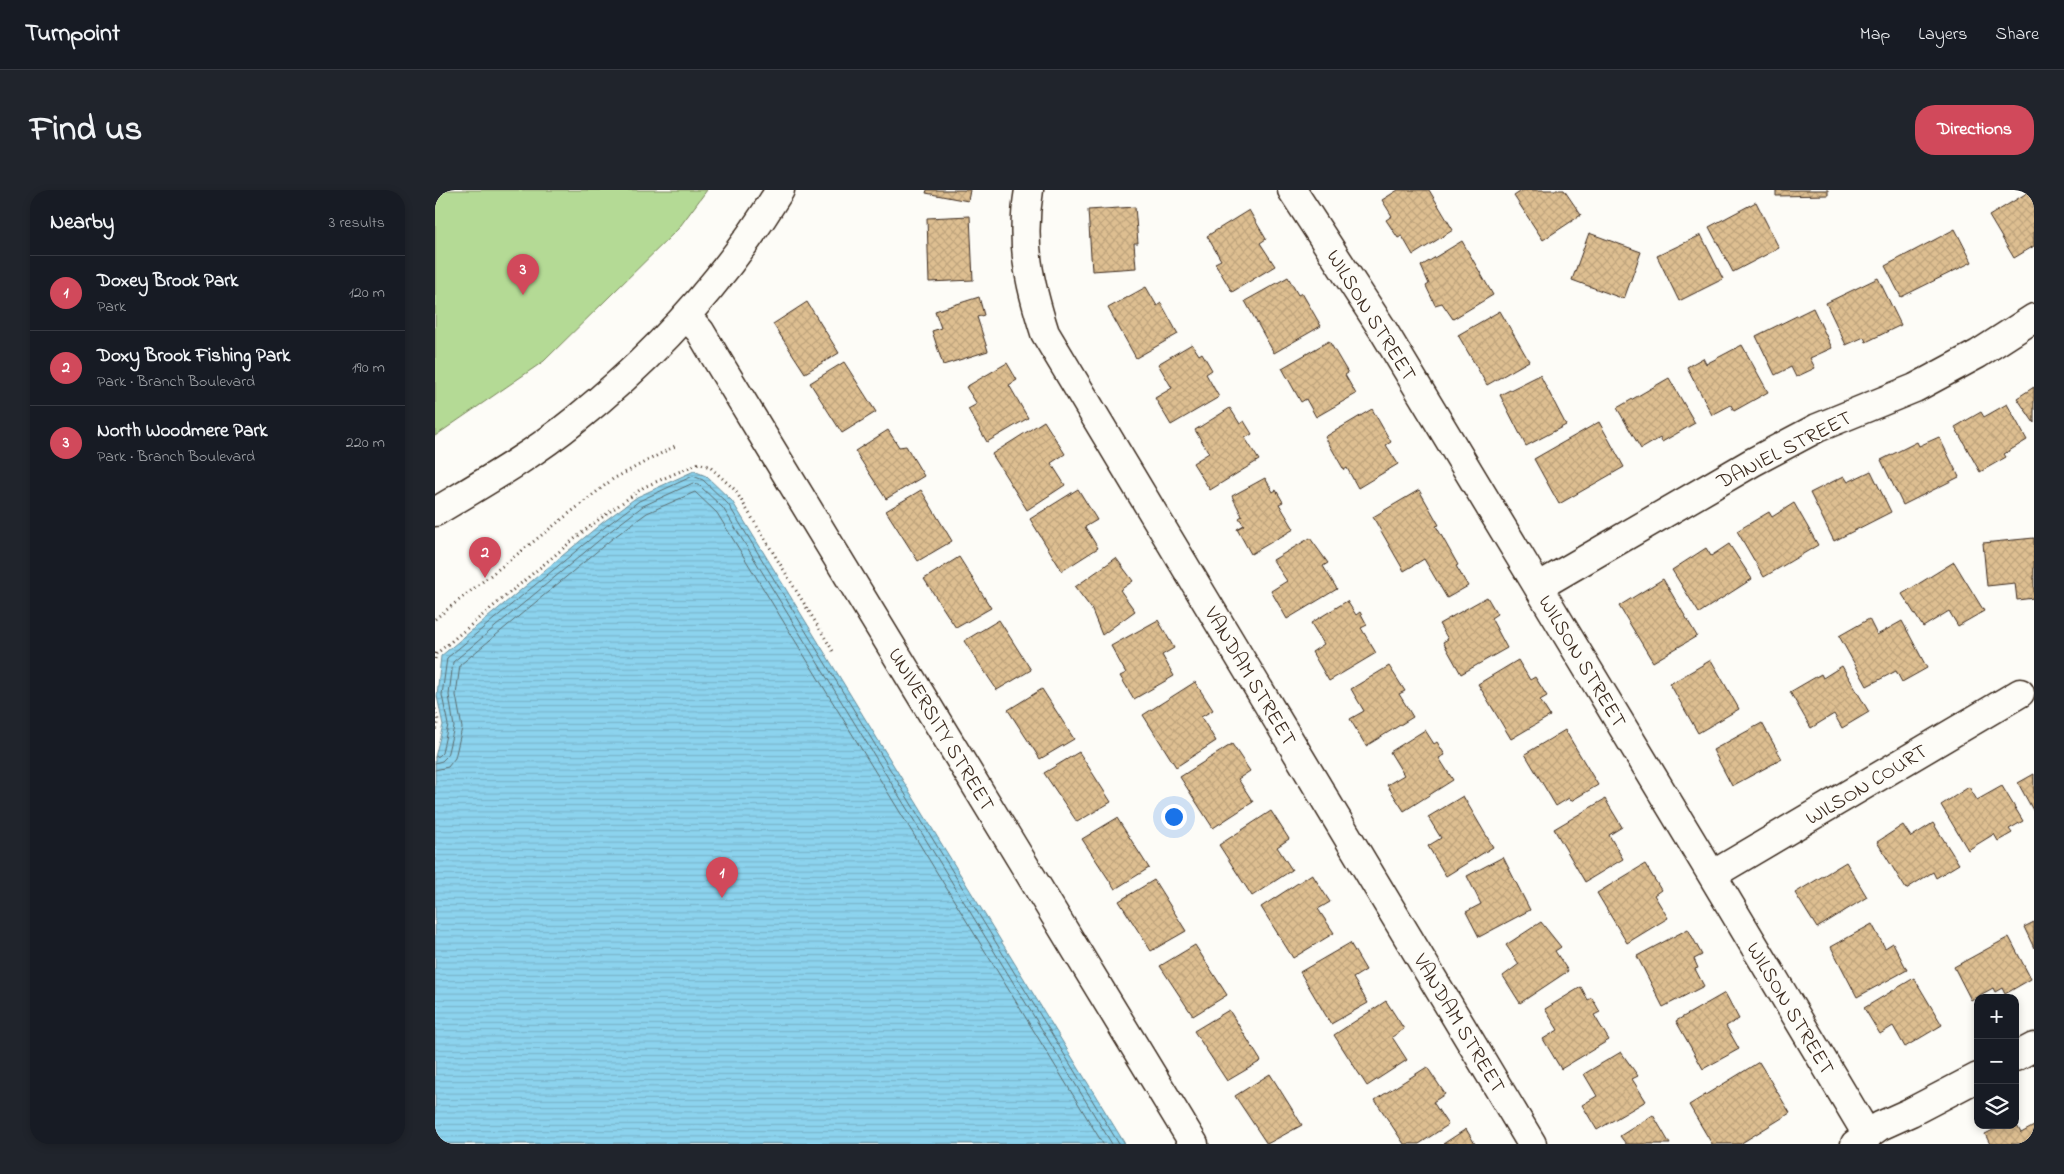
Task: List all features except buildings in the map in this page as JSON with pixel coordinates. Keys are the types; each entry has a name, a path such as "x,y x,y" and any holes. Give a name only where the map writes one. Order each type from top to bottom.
{"street":[{"path":"435,512 507,469 574,421 628,374 687,316 735,255 780,190"},
{"name":"VANDAM STREET","path":"1029,190 1026,209 1025,256 1033,297 1045,333 1532,1144"},
{"name":"WILSON STREET","path":"1292,190 1383,330 1712,875 1861,1140"},
{"name":"UNIVERSITY STREET","path":"687,316 700,331 1194,1144"},
{"name":"DANIEL STREET","path":"1538,587 1753,462 1817,428 1915,388 1978,354 2034,318"},
{"name":"WILSON COURT","path":"1712,875 2020,693"},
{"path":"2019,1055 2034,1047"},
{"path":"1861,1140 1880,1126 1974,1079"}],"path":[{"path":"435,619 613,479 677,445"},
{"path":"435,659 436,654 590,526 644,487 699,463 710,467 735,490 833,651"},
{"path":"435,709 438,720 435,731"}],"green space":[{"path":"435,190 707,190 678,229 544,361 435,436"}],"water":[{"path":"694,471 706,476 732,501 1125,1144 435,1144 435,757 443,725 437,696 441,656 602,523 637,497"}],"place":[{"name":"North Woodmere Park","path":"523,295"},
{"name":"Doxy Brook Fishing Park","path":"485,578"},
{"name":"Doxey Brook Park","path":"722,898"}]}
